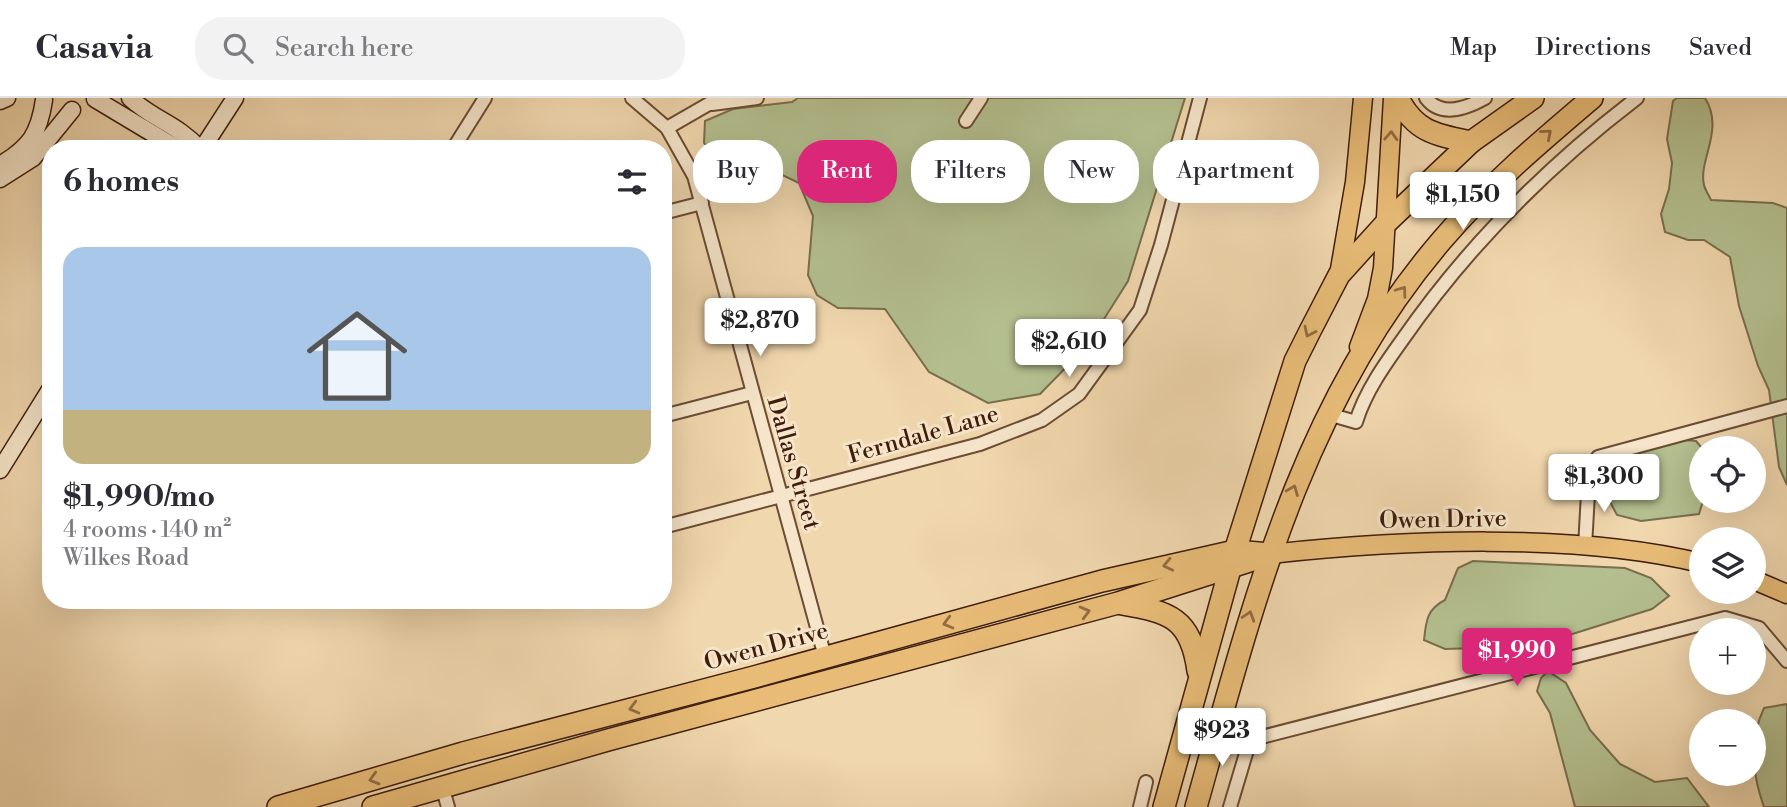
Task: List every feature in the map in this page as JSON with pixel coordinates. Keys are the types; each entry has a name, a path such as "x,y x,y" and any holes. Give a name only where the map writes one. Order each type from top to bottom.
{"highway":[{"path":"1396,98 1406,114 1421,129 1471,142"},
{"path":"1164,807 1233,560 1295,361 1339,275 1386,223 1471,142 1533,98"},
{"path":"1196,807 1235,660 1270,554 1301,472 1349,373 1384,316 1441,241 1505,173 1592,98"},
{"name":"Owen Drive","path":"278,807 463,752 565,727 1102,581 1270,554"},
{"name":"Owen Drive","path":"373,807 399,800 445,797 650,729 1118,603 1233,560"},
{"path":"1118,603 1163,611 1178,622 1192,639 1199,680"},
{"path":"650,729 659,715 822,672 826,667 825,657"},
{"path":"399,800 401,790 410,781 550,740 565,727"}],"main road":[{"path":"0,101 7,98"},
{"path":"130,98 144,110 183,130 192,140"},
{"path":"207,140 235,98"},
{"path":"1339,275 1355,182 1363,98"},
{"path":"1349,373 1377,299 1396,98"},
{"path":"0,165 31,141 41,126 42,99 59,109 72,110"},
{"path":"48,140 72,110 95,99 163,140"},
{"path":"0,179 33,158 42,147"},
{"path":"0,470 42,402"},
{"name":"Owen Drive","path":"1270,554 1425,544 1585,547 1632,551 1689,561"},
{"path":"1766,585 1787,594"}],"street":[{"path":"459,140 485,98"},
{"name":"Dallas Street","path":"632,98 667,128 684,153 693,178"},
{"path":"667,128 715,101 757,98"},
{"path":"967,121 981,98"},
{"name":"Ferndale Lane","path":"672,525 979,444 1042,419 1079,394 1140,310 1200,98"},
{"path":"1426,98 1430,103 1446,110 1469,107 1485,98"},
{"path":"1328,414 1356,422 1360,409 1391,355 1475,245 1631,100"},
{"path":"672,211 702,203"},
{"name":"Dallas Street","path":"702,203 825,657"},
{"path":"672,414 752,393"},
{"path":"1585,547 1590,474 1598,457 1618,449 1787,406"},
{"path":"1230,807 1250,740 1725,618 1759,628 1787,661"},
{"path":"1140,807 1146,782"}],"green space":[{"path":"798,98 1185,98 1172,140 1153,140 1153,201 1128,281 1087,346 1040,394 988,403 929,372 885,309 838,308 817,295 808,275 813,216 807,203 897,203 897,140 797,140 797,182 783,175 783,140 704,140 705,121 733,109 792,102"},
{"path":"1677,98 1705,98 1710,110 1712,133 1703,175 1711,200 1773,203 1787,208 1787,485 1779,467 1769,390 1758,366 1739,306 1730,257 1704,240 1688,240 1665,232 1661,214 1669,189 1672,163 1667,139 1673,101"},
{"path":"1673,439 1689,440 1689,513 1699,514 1641,521 1617,515 1609,500 1616,464 1630,452"},
{"path":"1473,561 1625,568 1651,578 1669,596 1652,609 1566,636 1475,648 1445,649 1424,640 1428,616 1434,607 1445,600 1458,568"},
{"path":"1548,671 1566,683 1590,730 1620,764 1655,782 1687,778 1689,786 1693,786 1709,807 1575,807 1550,713 1537,691 1541,678"},
{"path":"1787,704 1787,807 1764,807 1758,786 1766,786 1764,708"}]}
